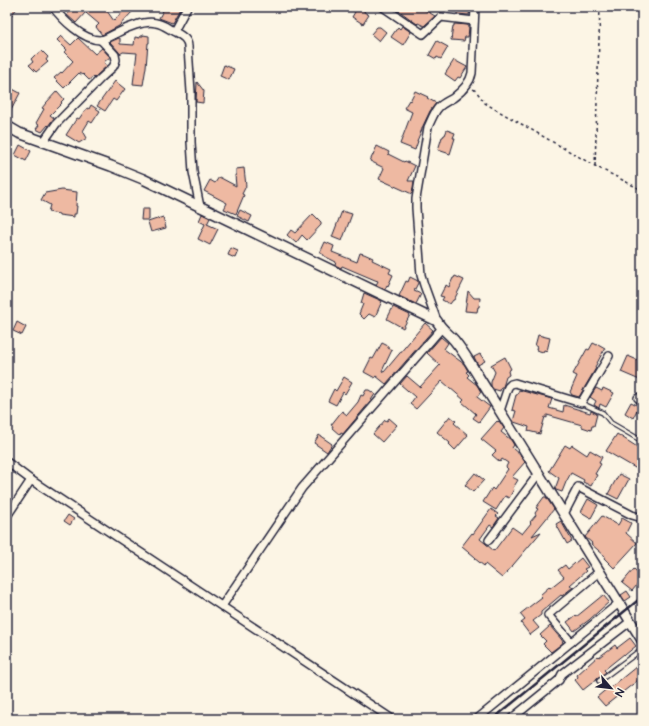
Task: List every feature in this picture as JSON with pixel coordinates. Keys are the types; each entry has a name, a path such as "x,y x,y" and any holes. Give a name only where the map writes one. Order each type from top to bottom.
{"street":[{"path":"44,141 56,124 113,67 116,60 115,55 101,40 87,37 77,31 53,7"},
{"path":"174,31 187,7"},
{"path":"383,7 424,34 442,17 474,21"},
{"path":"439,325 421,275 416,199 428,127 437,110 454,98 471,80 475,7"},
{"path":"101,40 126,29 147,22 154,22 174,31 182,36 188,43 193,172 200,207"},
{"path":"7,126 19,133 111,166 142,179 439,325 455,341 539,473 642,640"},
{"path":"222,606 302,488 354,430 439,325"},
{"path":"500,411 508,387 515,383 581,403 608,356"},
{"path":"7,462 31,480 392,719"},
{"path":"489,540 539,473"},
{"path":"7,516 31,480"},
{"path":"564,514 578,487 632,515 642,518"},
{"path":"572,642 548,615 600,571"},
{"path":"477,719 619,602"},
{"path":"511,719 559,680 562,674 631,621"}],"lane":[{"path":"581,403 603,413 611,423 642,441"},
{"path":"599,681 642,649"}],"path":[{"path":"595,166 600,7"},
{"path":"467,85 476,91 485,103 595,166 642,190"}],"building":[{"path":"7,7 18,7 7,21"},
{"path":"73,7 81,7 86,12 76,23 67,15"},
{"path":"91,7 102,7 114,21 127,7 132,12 119,26 102,35 96,27 99,24 86,13"},
{"path":"165,7 181,7 172,23 159,18"},
{"path":"348,7 361,7 365,9 364,12 369,15 363,24 352,17 355,12"},
{"path":"394,7 420,7 435,16 424,26 418,23 417,24"},
{"path":"457,7 470,7 469,15 457,14"},
{"path":"454,24 468,25 468,37 465,37 464,41 451,40"},
{"path":"402,26 411,32 403,45 391,37 398,27 400,29"},
{"path":"377,27 380,27 386,32 379,41 371,34"},
{"path":"61,36 71,45 78,38 95,54 102,48 110,57 104,62 107,66 94,78 93,77 89,80 83,74 82,75 79,73 64,88 54,78 61,72 62,73 73,61 64,52 67,50 57,40"},
{"path":"140,36 149,36 149,43 143,85 133,84 137,53 123,52 120,54 110,42 120,38 120,44 134,45 135,37 140,38"},
{"path":"437,41 448,47 441,59 437,57 436,59 429,55"},
{"path":"42,51 48,57 46,60 48,62 36,72 29,65 33,62 31,59"},
{"path":"454,60 467,67 460,78 458,77 455,81 445,74"},
{"path":"224,65 234,69 229,80 220,76"},
{"path":"115,81 125,89 116,101 113,99 105,111 97,106"},
{"path":"197,82 204,91 203,103 196,102"},
{"path":"7,86 20,93 7,118"},
{"path":"57,91 64,99 50,115 54,118 42,132 36,129 39,125 36,123 44,109 42,108"},
{"path":"415,91 428,97 427,98 436,103 430,111 422,128 415,150 400,144 412,112 404,108 409,100 410,101"},
{"path":"91,105 100,111 92,123 89,121 83,131 87,138 79,143 66,135 77,118 79,119 85,110 87,108 89,109"},
{"path":"447,130 455,133 450,154 438,150 442,137 445,135"},
{"path":"20,145 31,151 26,161 15,155"},
{"path":"377,146 389,152 388,154 415,166 408,181 414,181 412,194 379,179 384,168 370,161"},
{"path":"244,168 246,186 236,214 224,209 227,203 204,191 210,180 215,183 219,177 236,186 236,169"},
{"path":"62,190 77,192 77,206 74,217 48,212 50,205 41,200 45,193"},
{"path":"142,209 149,209 149,220 141,220"},
{"path":"240,210 252,216 249,222 237,216"},
{"path":"342,211 352,214 342,241 332,237"},
{"path":"202,214 210,218 207,224 218,229 210,245 198,239 205,224 199,221"},
{"path":"313,214 321,222 321,225 307,240 302,235 296,243 287,235 291,230 295,233"},
{"path":"163,217 166,228 151,232 148,222"},
{"path":"325,242 334,246 332,252 357,262 360,253 364,254 373,258 372,260 391,269 389,273 393,275 388,286 387,285 385,289 376,285 378,281 342,266 341,268 335,265 336,262 320,253"},
{"path":"231,248 238,251 235,258 228,255"},
{"path":"455,276 464,280 454,300 450,304 442,300 444,297 440,296 446,285 449,287"},
{"path":"410,277 418,281 414,291 421,294 416,304 399,296 406,281 408,282"},
{"path":"468,291 474,298 480,298 477,312 465,311"},
{"path":"364,293 382,301 375,317 369,314 364,319 359,314 363,304 361,303"},
{"path":"393,307 410,315 403,328 387,319"},
{"path":"17,322 26,327 22,335 13,331"},
{"path":"425,323 433,330 386,384 376,376 375,378 364,372 371,358 373,359 382,343 392,350 382,371 384,372"},
{"path":"538,335 550,338 547,351 544,350 543,352 536,350 537,346 535,346"},
{"path":"441,337 448,343 444,349 464,364 468,371 466,372 469,375 467,377 477,385 481,392 477,397 490,407 479,422 473,418 476,414 462,402 464,400 442,381 416,409 410,404 415,397 400,384 407,376 420,387 440,365 427,353"},
{"path":"593,343 605,348 595,367 596,368 579,397 572,395 570,392 577,376 573,374 587,349 589,350"},
{"path":"480,354 485,361 478,365 474,357"},
{"path":"628,356 642,362 642,381 621,372"},
{"path":"505,357 511,369 508,371 509,375 506,377 500,391 493,389 491,386 495,372 491,365"},
{"path":"344,377 352,382 345,394 343,392 336,405 328,401 334,389 336,391"},
{"path":"596,388 602,391 603,388 614,393 606,407 600,404 599,408 594,405 596,401 590,397"},
{"path":"366,390 369,390 375,394 343,434 341,433 340,435 332,428 333,426 331,425 342,411 347,415 358,402 361,395 363,396"},
{"path":"519,390 552,399 549,408 563,412 564,405 590,413 591,411 597,414 594,426 592,426 591,430 582,427 582,425 547,415 540,434 528,431 529,427 513,421 516,411 512,410"},
{"path":"631,402 639,406 633,418 625,413"},
{"path":"450,416 456,421 454,423 468,435 455,450 449,444 450,443 437,432"},
{"path":"389,418 397,425 382,442 373,434 385,420 387,421"},
{"path":"497,421 499,421 504,428 501,432 511,440 514,445 512,448 525,462 512,477 518,480 509,498 505,496 496,510 483,502 492,488 494,490 508,469 506,467 508,463 502,459 500,462 492,455 496,451 481,439"},
{"path":"617,434 642,450 642,472 606,451"},
{"path":"319,435 332,444 327,452 314,443"},
{"path":"565,445 570,448 572,445 587,455 590,450 602,457 599,463 601,464 595,474 597,475 591,486 583,482 584,480 571,473 562,492 555,489 559,478 549,471"},
{"path":"475,473 484,480 473,492 465,485"},
{"path":"619,474 629,479 618,499 608,494"},
{"path":"544,497 546,497 554,509 532,536 541,532 502,578 485,564 484,566 474,558 475,557 462,546 472,533 473,534 491,509 498,514 496,516 499,518 493,527 490,525 480,539 494,551 512,527 522,534 536,515 535,513 538,509 536,508"},
{"path":"588,499 598,505 591,518 581,512"},
{"path":"68,515 74,519 70,525 64,521"},
{"path":"602,516 618,525 622,518 631,523 626,533 637,543 614,568 604,558 605,556 585,537"},
{"path":"561,521 572,541 567,544 556,524"},
{"path":"581,558 588,567 584,569 586,571 570,585 573,587 541,612 541,615 533,621 539,628 530,635 521,623 525,620 520,614 542,597 540,595 549,587 550,588 564,577 558,570 565,565 568,569"},
{"path":"634,569 642,576 642,579 632,591 622,583"},
{"path":"627,591 631,597 625,601 621,595"},
{"path":"603,595 609,602 574,631 567,622 575,616 576,617"},
{"path":"550,626 563,643 551,652 543,644 546,641 540,635"},
{"path":"630,638 636,646 604,670 606,672 583,690 575,680 578,677 577,675 598,656 599,657 615,645 617,648"},
{"path":"642,662 642,677 605,706 597,697"}],"railway":[{"path":"493,719 642,597"}]}
